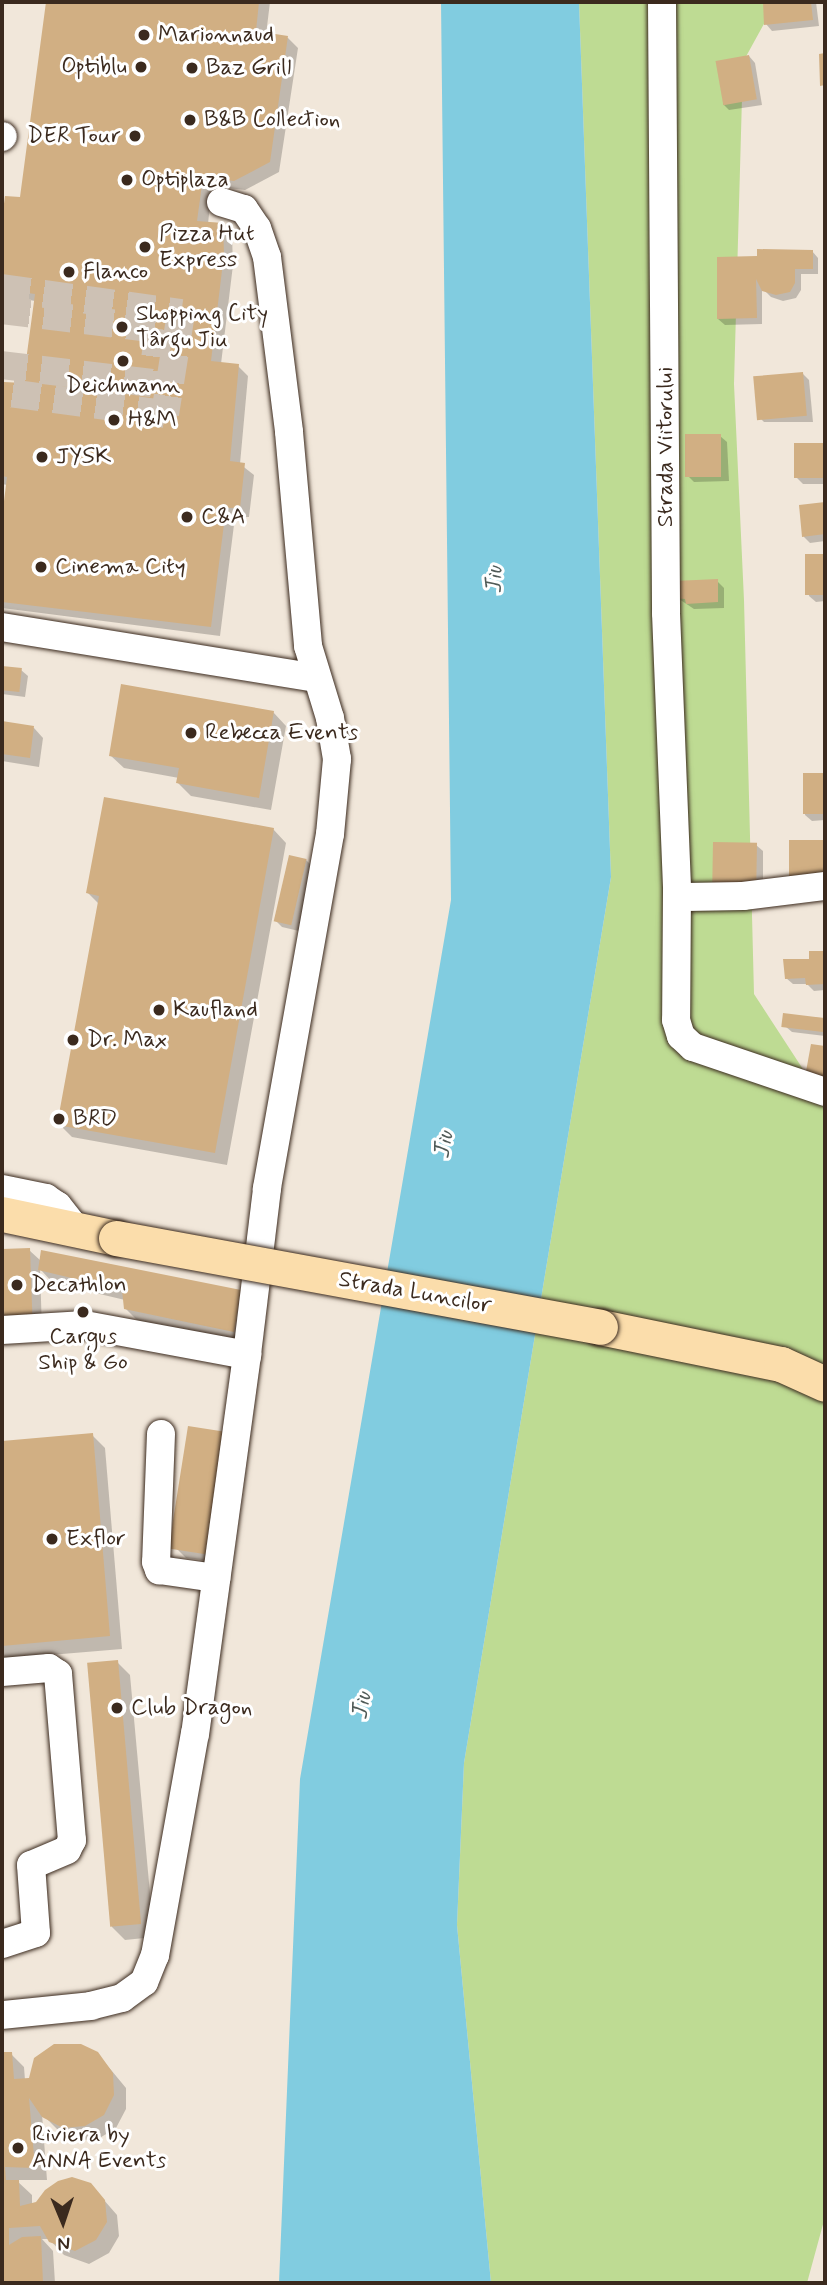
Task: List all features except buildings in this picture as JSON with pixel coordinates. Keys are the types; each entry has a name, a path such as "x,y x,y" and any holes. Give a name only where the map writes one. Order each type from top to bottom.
{"main road":[{"name":"Strada Luncilor","path":"2,1214 116,1238 600,1327 781,1364 825,1384"}],"street":[{"name":"Strada Viitorului","path":"662,2 666,613 677,892 676,1020 681,1036 693,1047 825,1092"},
{"path":"2,2015 91,2006 122,1998 144,1982 155,1955 193,1746 267,1189 331,834 337,759 308,646 289,432 267,257 257,228 244,209 221,202"},
{"path":"2,627 316,678"},
{"path":"677,892 686,897 743,896 825,886"},
{"path":"2,1189 46,1198 58,1206 77,1230"},
{"path":"2,1329 85,1325 247,1355"},
{"path":"160,1434 156,1562 159,1570 216,1578"},
{"path":"2,1672 49,1668 58,1674 72,1840 67,1850 31,1865 36,1933 2,1944"}],"green space":[{"path":"579,2 776,2 743,62 734,384 744,600 754,994 825,1103 825,2217 807,2283 491,2283 457,1925 464,1763 611,877"}],"water":[{"name":"Jiu","path":"441,2 579,2 611,877 464,1763 457,1925 491,2283 279,2283 300,1779 451,900"}],"tunnel":[{"path":"2,288 181,313 165,414 2,392"},
{"path":"2,310 159,329 152,383 2,365"}],"place":[{"name":"Marionnaud","path":"144,35"},
{"name":"Optiblu","path":"141,67"},
{"name":"Baz Grill","path":"192,68"},
{"name":"B&B Collection","path":"190,120"},
{"name":"DER Tour","path":"135,136"},
{"name":"Optiplaza","path":"127,180"},
{"name":"Pizza Hut Express","path":"145,247"},
{"name":"Flanco","path":"69,272"},
{"name":"Shopping City Târgu Jiu","path":"122,327"},
{"name":"Deichmann","path":"123,361"},
{"name":"H&M","path":"114,420"},
{"name":"JYSK","path":"42,457"},
{"name":"C&A","path":"187,517"},
{"name":"Cinema City","path":"41,567"},
{"name":"Rebecca Events","path":"191,733"},
{"name":"Kaufland","path":"159,1010"},
{"name":"Dr. Max","path":"73,1040"},
{"name":"BRD","path":"59,1119"},
{"name":"Decathlon","path":"17,1285"},
{"name":"Cargus Ship & Go","path":"83,1312"},
{"name":"Exflor","path":"52,1539"},
{"name":"Club Dragon","path":"117,1708"},
{"name":"Riviera by ANNA Events","path":"18,2148"}]}
